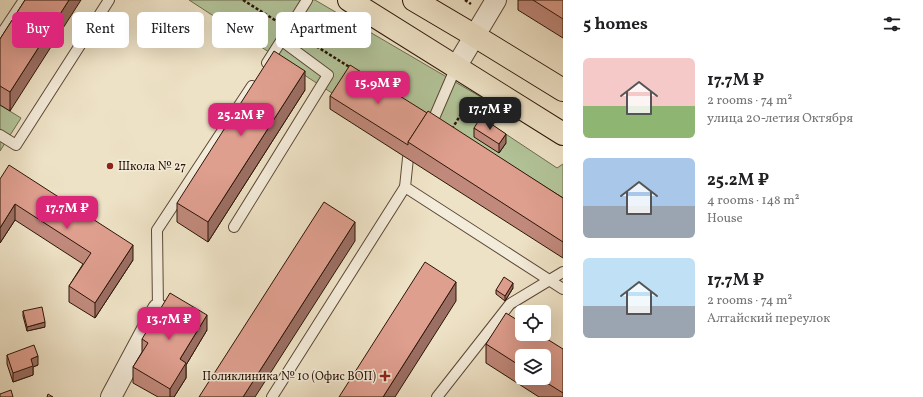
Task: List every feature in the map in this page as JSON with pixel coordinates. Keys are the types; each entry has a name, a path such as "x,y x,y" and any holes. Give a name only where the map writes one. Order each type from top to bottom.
{"main road":[{"path":"349,0 563,134"},
{"path":"414,0 476,36 563,90"}],"street":[{"path":"456,67 476,36 496,0"},
{"path":"111,397 158,309"}],"lane":[{"path":"0,36 24,0"},
{"path":"0,135 16,145 108,0"},
{"path":"299,12 306,0"},
{"path":"158,309 157,230 277,48"},
{"path":"234,227 328,75 291,48"},
{"path":"431,123 456,67"},
{"path":"272,397 405,187 408,158"},
{"path":"405,187 563,289"},
{"path":"437,397 510,304 563,272"}],"path":[{"path":"243,0 276,21"},
{"path":"319,48 354,69"},
{"path":"452,129 470,99"},
{"path":"431,123 452,129 458,133"}],"green space":[{"path":"189,0 315,0 336,12 276,12 276,48 371,48 371,33 486,100 480,117 557,168 563,164 563,213 338,97 263,48 268,48 268,12 212,12 212,15"},
{"path":"0,105 21,118 0,151"}],"building":[{"path":"25,0 69,0 61,12 17,12"},
{"path":"533,0 563,0 563,19"},
{"path":"12,20 12,48 38,48 10,92 0,86 0,39"},
{"path":"274,51 305,71 208,222 177,203"},
{"path":"350,65 427,113 408,142 408,145 330,96"},
{"path":"428,111 563,198 563,242 408,142"},
{"path":"481,117 506,134 499,144 474,128"},
{"path":"9,165 133,245 95,303 69,286 91,253 15,204 0,228 0,179"},
{"path":"324,202 355,222 243,397 199,397"},
{"path":"425,262 456,282 383,397 339,397"},
{"path":"504,277 513,283 505,296 496,290"},
{"path":"170,293 207,315 180,359 186,363 170,389 133,367 148,343 142,339"},
{"path":"42,307 45,322 27,327 23,311"},
{"path":"506,313 515,319 515,341 550,341 563,349 563,393 550,385 551,349 515,349 515,363 486,344"},
{"path":"34,345 38,356 31,359 33,366 13,373 7,355"},
{"path":"11,390 13,397 0,397 0,394"}],"place":[{"name":"Школа № 27","path":"110,166"},
{"name":"Поликлиника № 10 (Офис ВОП)","path":"385,376"}]}
